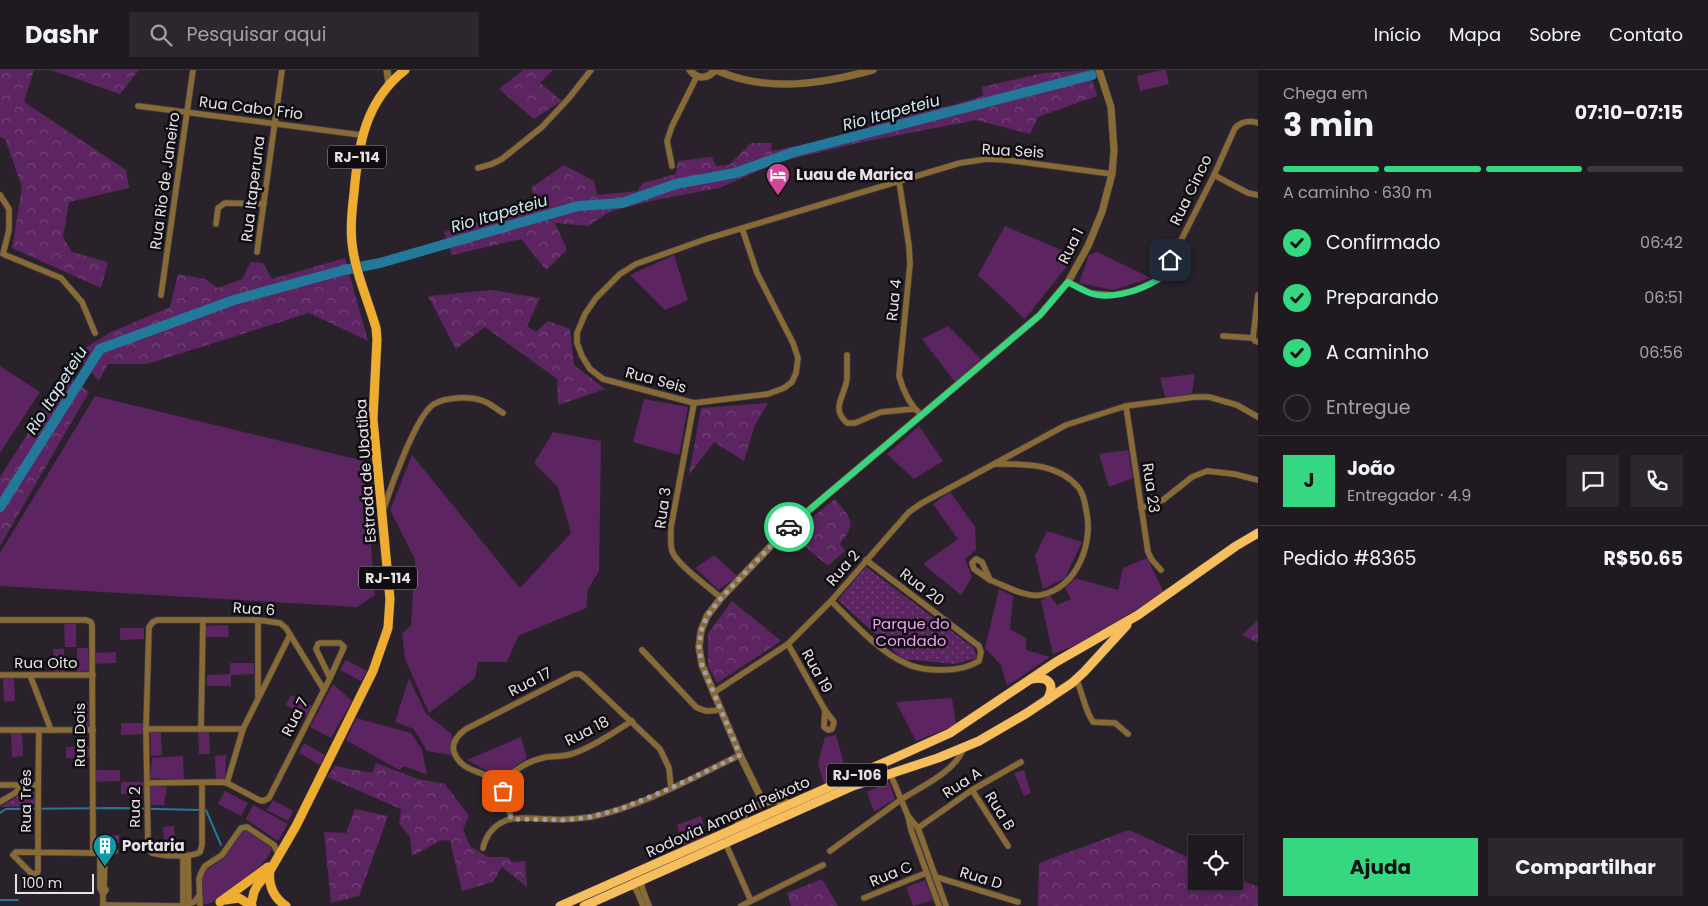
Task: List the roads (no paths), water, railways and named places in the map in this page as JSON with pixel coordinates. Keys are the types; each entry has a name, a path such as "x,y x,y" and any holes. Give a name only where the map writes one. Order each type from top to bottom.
{"highway":[{"name":"Rodovia Amaral Peixoto","path":"560,906 928,744 950,732 1077,649 1138,615 1236,546 1258,533"},
{"name":"Rodovia Amaral Peixoto","path":"584,906 853,786 925,763 964,748 998,731 1076,679 1138,615"},
{"path":"1032,678 1044,678 1050,682 1052,689 1047,700"}],"main road":[{"name":"Estrada de Ubatiba","path":"251,906 254,892 275,862 296,826 352,716 373,671 388,628 390,610 373,419 378,339 355,259 351,233 361,136 374,105 389,85 405,70"},
{"name":"Estrada de Ubatiba","path":"218,904 275,862"},
{"path":"275,862 270,880 272,891 276,898 286,906"},
{"name":"RJ-114","path":"218,904 234,898 243,900 251,906"}],"street":[{"name":"Rua Rio de Janeiro","path":"161,295 194,70"},
{"name":"Rua Itaperuna","path":"257,252 282,70"},
{"path":"387,70 389,85"},
{"path":"478,168 502,159 542,127 569,98 591,70"},
{"path":"690,70 697,76 707,77 716,70 743,80 765,84 813,83 873,70"},
{"name":"Rua 1","path":"764,804 740,755 702,665 699,648 701,631 707,616 721,598 788,528 1040,315 1068,282 1088,246 1102,212 1112,174 1114,150 1110,107 1099,70"},
{"path":"672,166 667,141 672,126 697,76"},
{"name":"Rua Cabo Frio","path":"138,106 361,136"},
{"name":"Rua Cinco","path":"1068,282 1090,293 1113,295 1133,291 1158,280 1166,270 1214,175 1235,128 1246,121 1258,123"},
{"name":"Rua Seis","path":"742,228 757,273 793,343 798,358 796,373 792,382 784,388 768,394 694,403 603,379 590,369 582,356 577,342 577,333 585,314 596,298 620,274 636,264 706,239 742,228 960,163 987,159 1006,160 1112,174"},
{"path":"1214,175 1248,193 1258,195"},
{"name":"Rua 4","path":"900,181 910,264 900,376 903,390 914,409 921,415"},
{"path":"0,195 9,209 9,230 3,254 61,278 82,302 95,333"},
{"path":"216,224 218,208 225,203 264,204"},
{"path":"1223,336 1256,340 1258,295"},
{"path":"847,355 847,379 838,408 842,418 847,423 855,423 881,412 914,409"},
{"name":"Rua 2","path":"713,693 788,644 831,601 901,520 922,502 1066,425 1126,406 1195,397 1209,397 1237,405 1258,417"},
{"path":"382,516 409,444 429,408 435,403 467,398 484,401 502,412"},
{"name":"Rua 3","path":"694,403 671,527 672,551 679,562 721,598"},
{"name":"Rua 23","path":"1126,406 1148,555 1161,570"},
{"name":"Rua 2","path":"990,580 1026,594 1039,595 1052,591 1065,582 1082,561 1089,535 1084,500 1078,488 1065,476 1042,466 994,464"},
{"path":"1141,508 1163,500 1192,477 1207,471 1234,474 1258,480"},
{"name":"Rua 20","path":"831,601 891,655 906,664 923,668 957,670 979,661 982,652 979,646 866,560"},
{"name":"Rua Dois","path":"0,620 86,620 91,622 93,628 92,853"},
{"name":"Rua 6","path":"149,627 157,620 258,620 280,623 286,628 296,643 324,690"},
{"path":"200,728 203,620"},
{"path":"258,620 258,698"},
{"name":"Rua 2","path":"149,627 146,728 148,843 150,852 186,856"},
{"path":"148,784 227,783 243,729 290,634"},
{"path":"285,644 296,643"},
{"name":"Rua 7","path":"227,783 258,800 263,801 269,798 330,678 344,647 340,644 318,644 316,647 330,678"},
{"name":"Rua 19","path":"788,644 825,710"},
{"path":"642,650 696,707 712,712 721,709"},
{"path":"258,668 270,672"},
{"name":"Rua 17","path":"501,785 460,762 453,747 456,738 466,729 577,674 583,676 632,721 663,755 669,768 671,788"},
{"name":"Rua Oito","path":"0,676 93,675"},
{"path":"30,676 51,730"},
{"path":"1076,679 1082,692 1087,712 1093,722 1112,722 1128,734"},
{"name":"Rua 18","path":"501,785 511,774 531,762 542,758 567,756 577,752 632,721"},
{"path":"146,728 243,729"},
{"path":"0,730 93,730"},
{"name":"Rua Três","path":"38,853 16,852 13,855 32,874 38,872 39,730"},
{"path":"830,851 901,800 947,770 961,756 964,748"},
{"path":"483,848 486,838 495,827 511,819 566,820 590,817 620,809 671,788 740,755"},
{"name":"Rua A","path":"918,828 972,790 1021,762"},
{"path":"890,773 908,816 926,873 939,906"},
{"path":"186,905 186,856 195,855 201,849 202,783"},
{"path":"0,784 38,785"},
{"path":"0,802 15,793 23,785"},
{"path":"501,785 508,802 511,819"},
{"name":"Rua B","path":"972,790 1008,846"},
{"path":"734,830 748,812 764,804 776,800 792,804"},
{"path":"908,816 918,828 946,906"},
{"path":"200,906 200,877 202,871 224,853 242,827 250,828 274,845 275,862"},
{"path":"725,842 751,901"},
{"path":"103,851 106,875 103,906 186,905 196,901 199,896"},
{"path":"103,851 100,888 105,892"},
{"path":"38,853 115,851"},
{"path":"742,906 823,865"},
{"name":"Rua C","path":"864,898 926,873"},
{"name":"Rua D","path":"936,877 1018,902"},
{"path":"642,880 641,886 649,906"},
{"path":"630,885 636,889 643,906"}],"waterway":[{"name":"Rio Itapeteiu","path":"0,507 100,349 234,300 344,270 380,263 578,206 622,203 676,184 735,173 794,152 1092,75"},
{"path":"0,813 6,809 119,808 199,810"},
{"path":"204,810 206,810 221,845"},
{"path":"0,900 18,900"}],"place":[{"name":"Luau de Marica","path":"778,196"},
{"name":"Portaria","path":"105,867"}],"park label":[{"name":"Parque do Condado","path":"911,632"}]}
